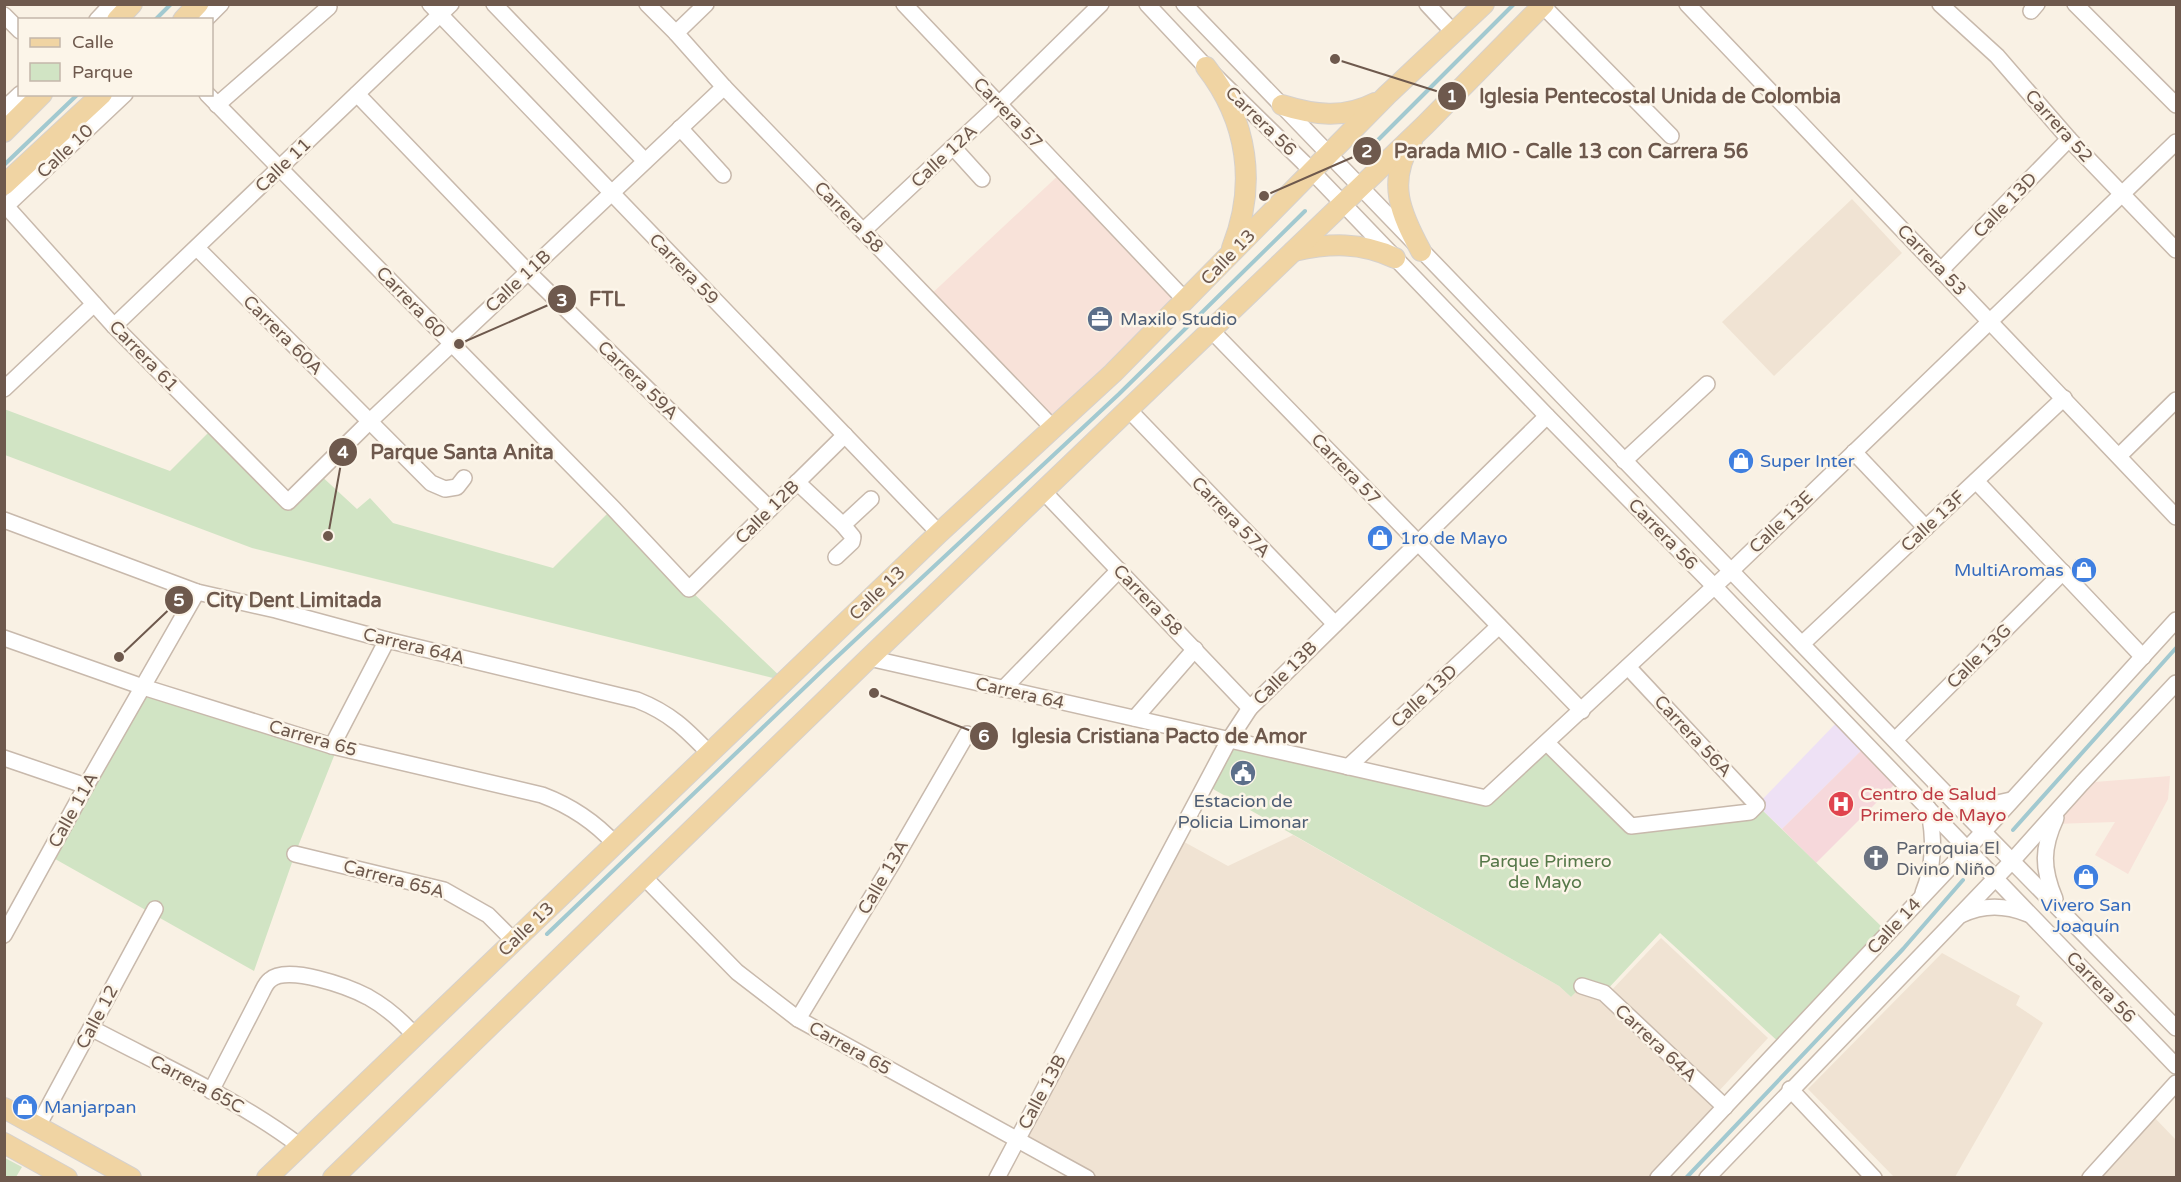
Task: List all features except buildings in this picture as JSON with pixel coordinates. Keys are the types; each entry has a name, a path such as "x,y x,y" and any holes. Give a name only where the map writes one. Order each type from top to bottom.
{"main road":[{"path":"185,18 198,4"},
{"name":"Calle 13","path":"267,1178 939,533 1113,372 1186,301 1387,95 1484,4"},
{"path":"333,1178 1210,329 1343,204 1544,5"},
{"path":"1206,68 1220,86 1236,117 1246,162 1245,208 1229,255"},
{"path":"1282,105 1312,113 1342,114 1370,106 1387,95"},
{"path":"4,132 40,96"},
{"name":"Calle 10","path":"4,185 100,96"},
{"path":"1421,251 1403,217 1399,189 1400,170 1406,152 1425,124"},
{"path":"1294,251 1323,245 1350,245 1378,250 1395,258"},
{"path":"4,1108 131,1178"},
{"path":"4,1143 68,1178"}],"street":[{"path":"207,18 221,4"},
{"path":"494,4 645,161"},
{"name":"Carrera 58","path":"647,4 1053,428"},
{"path":"676,33 706,4"},
{"name":"Carrera 57","path":"904,4 1186,301"},
{"name":"Calle 12A","path":"863,231 999,104 1101,4"},
{"name":"Carrera 56","path":"1148,4 1206,68 1312,172 1995,878 2174,1058"},
{"name":"Carrera 56","path":"1184,4 1955,803 2176,1028"},
{"path":"1426,4 1454,33"},
{"name":"Carrera 53","path":"1687,4 2176,517"},
{"name":"Carrera 52","path":"1940,4 1997,56 2069,139 2176,250"},
{"path":"2075,4 2176,105"},
{"path":"1544,5 1671,136"},
{"path":"212,100 329,7"},
{"name":"Calle 11","path":"114,326 357,94 440,8"},
{"name":"Carrera 59","path":"440,8 611,193 939,533"},
{"path":"4,15 18,29"},
{"name":"Calle 11B","path":"288,502 369,422 724,87"},
{"name":"Carrera 59A","path":"357,94 528,272 770,509"},
{"path":"4,109 18,96"},
{"name":"Calle 10","path":"5,207 123,96"},
{"name":"Carrera 60","path":"212,100 689,589"},
{"path":"680,128 723,175"},
{"name":"Calle 13D","path":"1941,270 2069,139"},
{"name":"Calle 13E","path":"1486,798 1731,571 2176,142"},
{"path":"953,147 982,178"},
{"name":"Carrera 61","path":"5,207 114,326 288,502"},
{"name":"Carrera 60A","path":"197,248 430,483 445,489 457,487 464,478"},
{"path":"4,389 94,304"},
{"name":"Carrera 57","path":"1210,329 1582,711"},
{"path":"1624,461 1707,384"},
{"name":"Calle 13F","path":"1802,644 2064,398"},
{"path":"2120,456 2176,400"},
{"name":"Carrera 57A","path":"1128,410 1335,624"},
{"name":"Calle 13B","path":"997,1178 1229,740 1250,708 1547,416"},
{"name":"Calle 12B","path":"689,589 844,435"},
{"path":"1854,452 1926,528"},
{"path":"1976,481 2143,657"},
{"path":"797,482 853,537 852,542 836,557"},
{"name":"Carrera 58","path":"1044,492 1250,708"},
{"path":"843,525 871,498"},
{"name":"Carrera 64A","path":"4,520 197,592 637,700 656,707 672,717 709,753"},
{"path":"1004,689 1119,570"},
{"name":"Calle 13G","path":"1894,740 2063,572"},
{"name":"Calle 11A","path":"4,935 197,592"},
{"name":"Calle 14","path":"1658,1178 2013,800 2176,620"},
{"name":"Calle 13D","path":"1348,767 1499,626"},
{"name":"Carrera 65","path":"4,638 143,687 332,746 542,795 588,818 615,844"},
{"path":"332,746 387,640"},
{"path":"1135,718 1195,649"},
{"name":"Carrera 64","path":"869,658 1486,798"},
{"name":"Carrera 56A","path":"1547,743 1631,826 1750,812 1757,805 1628,667"},
{"path":"1707,1178 1790,1089 2013,860 2176,683"},
{"name":"Calle 13A","path":"798,1020 967,734"},
{"path":"4,758 86,786"},
{"path":"1955,803 1984,806 2013,800"},
{"path":"2058,907 2047,879 2045,861 2050,832 2062,806"},
{"path":"1921,898 1929,876 1932,853 1932,830 1928,808"},
{"name":"Carrera 65A","path":"295,854 444,890 488,915 514,941"},
{"name":"Carrera 65","path":"644,877 737,972 798,1020 1088,1178"},
{"path":"1959,916 1976,909 1995,906 2013,908 2031,915"},
{"name":"Calle 12","path":"38,1126 155,909"},
{"path":"211,1091 270,979 284,974 328,981 369,998 393,1014 415,1036"},
{"name":"Carrera 64A","path":"1582,986 1604,993 1725,1107"},
{"name":"Carrera 65C","path":"91,1028 211,1091 264,1121 300,1146"},
{"path":"2090,1178 2176,1083"},
{"path":"1790,1089 1874,1178"}],"shaded area":[{"path":"1063,171 1186,301 1053,428 927,298"},
{"path":"1852,199 1902,253 1774,376 1722,322"},
{"path":"1841,718 1867,745 1782,829 1757,805"},
{"name":"Centro de Salud Primero de Mayo","path":"1867,745 1900,779 1816,863 1782,829"},
{"path":"2170,776 2168,799 2128,874 2095,855 2115,822 2053,824 2082,783"},
{"path":"1293,835 1559,986 1571,997 1582,986 1604,993 1725,1107 1658,1178 1087,1177 1017,1139 1177,838 1228,866"},
{"path":"1661,938 1768,1038 1717,1093 1609,993"},
{"path":"1942,953 2020,996 2016,1005 2043,1023 1955,1177 1894,1177 1808,1089"},
{"path":"2150,1113 2176,1140 2176,1177 2090,1178"}],"green space":[{"path":"4,409 170,471 214,427 287,502 317,472 357,509 370,498 393,523 553,568 613,508 689,589 785,681 252,548 5,455"},
{"path":"143,687 338,746 295,854 254,971 48,855"},
{"name":"Parque Primero de Mayo","path":"1229,740 1486,798 1547,743 1631,826 1757,805 1883,928 1782,1045 1660,933 1604,993 1582,986 1571,997 1559,986 1206,785"},
{"path":"5,1158 22,1167 16,1177 5,1177"}],"waterway":[{"path":"157,18 171,4"},
{"path":"1358,160 1514,4"},
{"path":"4,165 76,96"},
{"path":"547,934 825,668 1119,394 1305,211"},
{"path":"2013,830 2176,648"},
{"path":"1686,1178 1903,949 1963,880"}],"place":[{"name":"Iglesia Pentecostal Unida de Colombia","path":"1335,59"},
{"name":"Parada MIO - Calle 13 con Carrera 56","path":"1264,196"},
{"name":"Maxilo Studio","path":"1100,319"},
{"name":"FTL","path":"459,344"},
{"name":"Super Inter","path":"1741,461"},
{"name":"Parque Santa Anita","path":"328,536"},
{"name":"1ro de Mayo","path":"1380,538"},
{"name":"MultiAromas","path":"2084,570"},
{"name":"City Dent Limitada","path":"119,657"},
{"name":"Iglesia Cristiana Pacto de Amor","path":"874,693"},
{"name":"Estacion de Policia Limonar","path":"1243,773"},
{"name":"Centro de Salud Primero de Mayo","path":"1841,804"},
{"name":"Parroquia El Divino Niño","path":"1876,858"},
{"name":"Vivero San Joaquín","path":"2086,877"},
{"name":"Manjarpan","path":"25,1107"}]}
